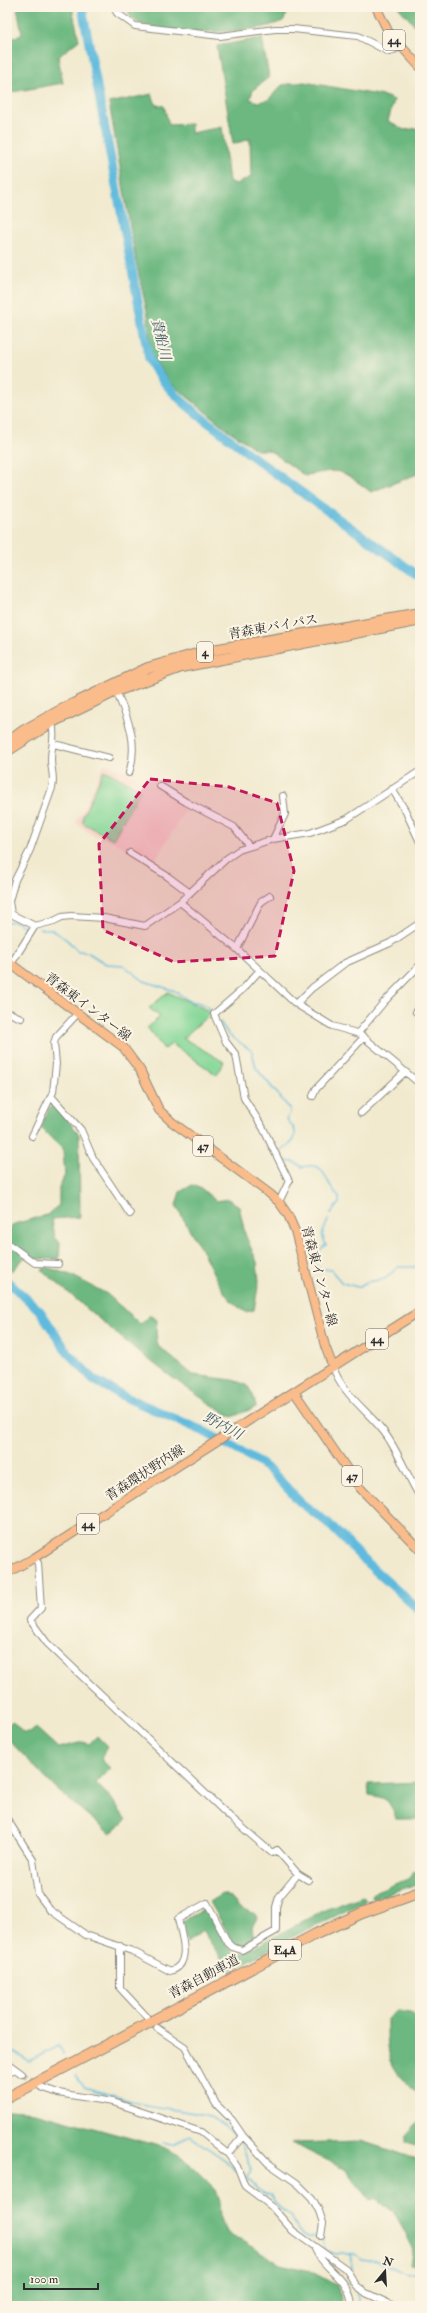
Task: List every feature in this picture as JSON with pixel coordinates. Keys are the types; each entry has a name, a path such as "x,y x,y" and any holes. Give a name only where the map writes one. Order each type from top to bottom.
{"highway":[{"name":"青森東バイパス","path":"7,743 23,731 63,709 148,668 207,651 420,614"},
{"name":"青森東バイパス","path":"7,751 52,722 116,691 181,667 420,621"},
{"name":"青森自動車道","path":"7,2098 316,1934 362,1913 420,1892"}],"main road":[{"name":"44","path":"376,7 389,33 400,47 420,67"},
{"name":"青森東インター線","path":"9,966 123,1046 132,1057 159,1110 172,1122 279,1202 295,1231 325,1346 333,1367"},
{"name":"44","path":"295,1393 420,1311"},
{"name":"青森環状野内線","path":"7,1573 34,1558 240,1426 295,1393"},
{"name":"47","path":"295,1393 360,1488 420,1550"}],"street":[{"path":"114,7 117,13 135,26 156,29 220,36 275,29 293,29 358,36 390,52 400,47"},
{"path":"116,691 125,712 134,743 133,758 129,773"},
{"path":"52,722 55,735 51,760 54,780 30,850 15,880 9,901 9,908 14,916 35,926 54,921 62,916 104,918 145,926 180,902 226,859 249,846 273,839 310,833 347,819 361,812 420,771"},
{"path":"54,744 109,758"},
{"path":"160,786 186,802 234,827 249,846"},
{"path":"392,789 405,810 420,842"},
{"path":"273,839 285,814 283,796"},
{"path":"130,853 167,876 190,893"},
{"path":"237,949 261,902 270,896"},
{"path":"180,902 237,949 296,1004 323,1021 358,1033 420,1084"},
{"path":"7,919 14,916"},
{"path":"296,1004 312,988 345,963 390,943 420,923"},
{"path":"9,966 23,948 35,926"},
{"path":"358,1033 369,1018 420,965"},
{"path":"259,971 242,989 214,1014 226,1042 236,1055 244,1098 263,1128 289,1181 279,1202"},
{"path":"7,1012 21,1018"},
{"path":"32,1136 51,1096 56,1064 54,1043 56,1037 78,1014"},
{"path":"313,1096 316,1089 364,1037"},
{"path":"362,1113 405,1072"},
{"path":"51,1096 81,1130 93,1158 130,1214"},
{"path":"7,1243 35,1263 58,1264"},
{"path":"333,1367 343,1387 392,1443 420,1497"},
{"path":"34,1558 39,1570 41,1608 30,1620 47,1643 229,1816 272,1853 277,1850 298,1874 308,1880"},
{"path":"7,1819 33,1860 38,1894 50,1910 86,1935 120,1946 144,1956 167,1970 174,1970 181,1963 184,1953 178,1919 207,1903 232,1947 242,1950 248,1948 276,1931 276,1907 279,1897 298,1874"},
{"path":"120,1946 120,1988 146,2016"},
{"path":"157,2028 185,2047 216,2104 232,2120 240,2140 297,2183 312,2198 320,2210 323,2223 321,2236"},
{"path":"7,2063 22,2074"},
{"path":"7,2073 15,2069"},
{"path":"41,2087 58,2093 113,2102 201,2132 228,2154 238,2168 245,2186 271,2206 293,2230 315,2248 346,2269 356,2285 366,2294 394,2306"},
{"path":"228,2154 240,2140"},
{"path":"315,2248 320,2259 344,2282 351,2298 352,2306"}],"highlighted area":[{"path":"150,779 229,787 277,803 294,871 275,956 174,962 103,930 99,844"}],"shaded area":[{"path":"104,764 124,771 153,786 157,786 188,806 153,864 112,841 94,836 77,824 76,820 82,813"}],"green space":[{"path":"17,7 72,7 79,40 58,57 63,83 7,93 7,39 22,35"},
{"path":"128,7 291,7 283,21 262,28 231,31 191,31 171,30 139,23 130,16"},
{"path":"398,7 420,7 420,31"},
{"path":"262,38 269,77 253,90 250,99 258,102 268,100 282,85 304,82 384,96 394,100 388,121 404,130 420,128 420,473 371,492 341,472 334,471 305,476 268,450 257,450 224,427 169,382 151,354 148,316 136,261 109,103 152,94 156,105 164,106 169,125 191,124 191,133 222,127 229,181 236,184 251,177 250,139 233,144 217,46"},
{"path":"104,770 141,789 113,839 83,823 83,816"},
{"path":"168,992 211,1013 183,1038 224,1062 217,1075 172,1044 164,1049 147,1027 160,1017 149,1008"},
{"path":"55,1104 79,1134 80,1217 52,1219 55,1238 60,1242 59,1259 37,1259 28,1254 12,1271 7,1267 7,1232 14,1224 47,1215 59,1205 59,1187 65,1175 63,1150 41,1128 49,1108"},
{"path":"192,1185 202,1189 216,1201 228,1199 239,1206 245,1234 257,1262 259,1281 254,1310 246,1312 230,1300 220,1285 176,1205 180,1192"},
{"path":"46,1267 71,1275 107,1294 140,1324 150,1315 157,1320 156,1333 158,1346 193,1375 233,1380 247,1385 253,1395 256,1407 232,1417 206,1401 157,1366 110,1329 42,1270"},
{"path":"12,1721 23,1733 30,1733 36,1728 58,1748 83,1742 89,1744 97,1736 107,1746 101,1759 110,1768 96,1783 111,1798 126,1820 110,1834 54,1787 7,1738 7,1726"},
{"path":"420,1782 420,1819 396,1819 390,1804 387,1801 381,1797 369,1795 368,1784"},
{"path":"420,1871 420,1883 373,1899 372,1895 376,1891 408,1879 414,1872"},
{"path":"223,1894 230,1897 238,1906 255,1914 257,1918 252,1927 254,1941 242,1946 233,1942 210,1902"},
{"path":"363,1896 366,1901 292,1937 230,1971 202,1930 187,1943 182,1921 206,1909 228,1947 234,1953 246,1952 322,1911"},
{"path":"399,2011 414,2014 420,2020 420,2095 402,2078 392,2063 389,2054 387,2019"},
{"path":"7,2111 35,2112 166,2148 184,2158 216,2190 220,2202 221,2219 227,2232 280,2264 311,2271 337,2285 343,2306 7,2306"},
{"path":"420,2120 420,2147 405,2143 406,2135"},
{"path":"361,2141 420,2160 420,2266 410,2264 413,2247 394,2212 375,2198 370,2201 346,2170 292,2143"}],"waterway":[{"name":"貴船川","path":"82,7 149,359 166,384 187,406 281,477 420,577"},
{"path":"7,922 16,922 29,929"},
{"path":"39,929 51,929 67,940 78,951 87,952 106,964 123,965 144,981 175,991 189,1001 201,1003 211,1010"},
{"path":"220,1022 229,1035 252,1051 256,1068 290,1109 287,1119 293,1127 295,1136 292,1142 280,1152 280,1155"},
{"path":"282,1161 294,1162 303,1167 317,1167 321,1170 334,1191 339,1196 339,1203 330,1214"},
{"path":"328,1220 322,1235 326,1245 314,1254 314,1264 318,1268 331,1270 342,1283 358,1287 367,1282 385,1279 398,1267 420,1267"},
{"name":"野内川","path":"7,1281 40,1311 68,1353 94,1380 125,1397 203,1431 254,1459 274,1474 301,1503 328,1523 368,1564 420,1611"},
{"path":"7,2049 29,2061 59,2046 63,2053"},
{"path":"76,2076 84,2087 141,2104 206,2115 222,2123 238,2139"},
{"path":"163,2142 173,2144 190,2136 225,2160 236,2171"},
{"path":"241,2142 251,2170 248,2178 257,2189 271,2196 273,2201 290,2216 297,2229 302,2234 307,2237 323,2239 325,2250 336,2254 355,2254 361,2259 378,2261 407,2274 420,2272"},
{"path":"350,2253 352,2269"},
{"path":"356,2290 359,2302 364,2306"}],"tunnel":[{"path":"22,2074 37,2084"}]}
